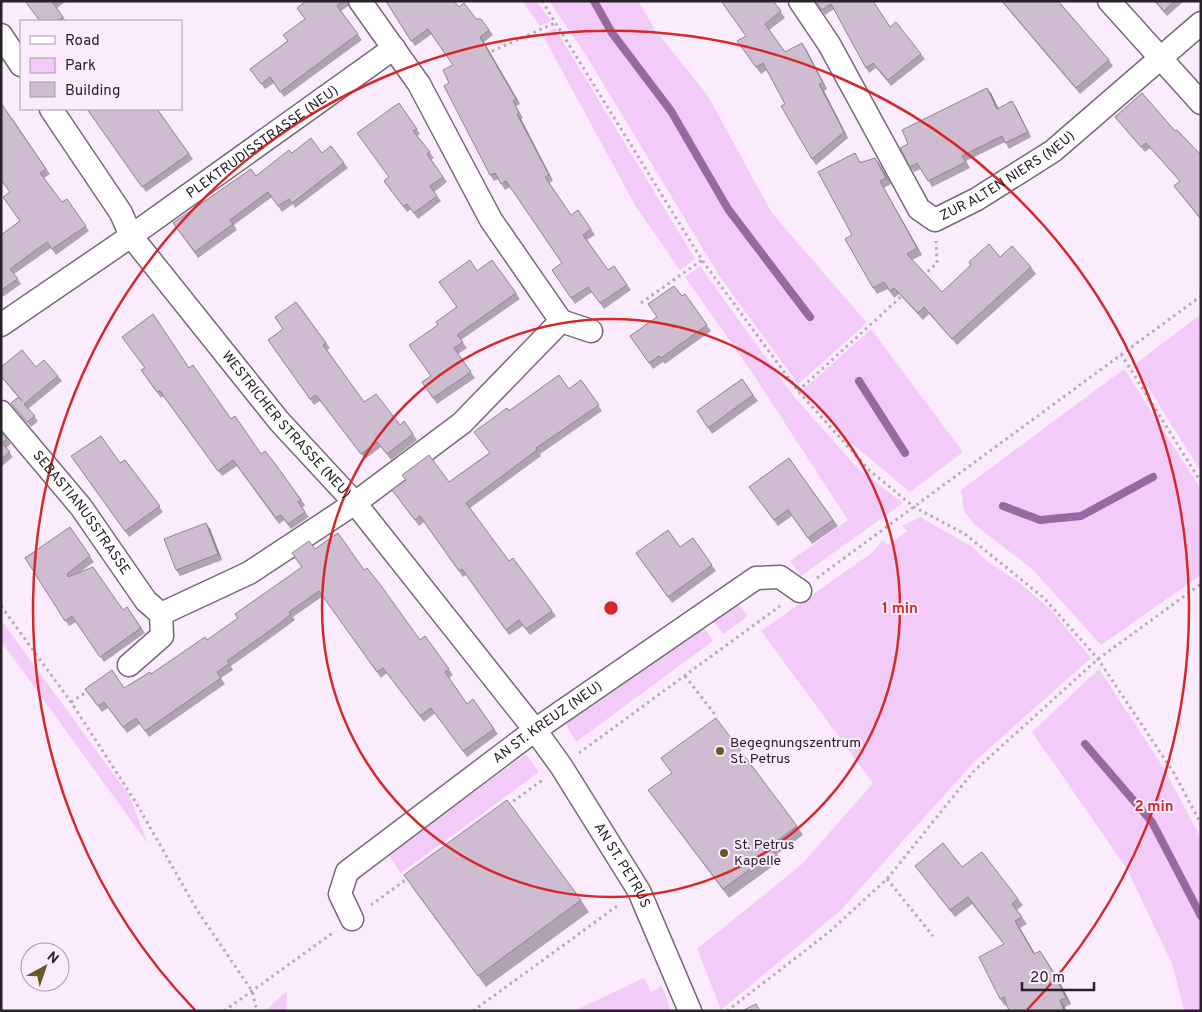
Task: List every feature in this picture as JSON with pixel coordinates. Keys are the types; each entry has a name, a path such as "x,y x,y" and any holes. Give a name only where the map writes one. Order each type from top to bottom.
{"street":[{"path":"360,1 419,84 491,220 561,321 591,331"},
{"name":"ZUR ALTEN NIERS (NEU)","path":"800,1 829,44 919,209 935,220 977,199 1053,151 1201,23"},
{"path":"1110,1 1201,103"},
{"path":"1,35 20,63"},
{"name":"PLEKTRUDISSTRASSE (NEU)","path":"131,236 394,48"},
{"name":"WESTRICHER STRASSE (NEU)","path":"52,110 121,212 131,236 279,421 355,503 535,730"},
{"path":"1,325 131,236"},
{"path":"129,665 162,636 161,614 249,573 355,503 462,423 561,321"},
{"name":"SEBASTIANUSSTRASSE","path":"1,412 81,507 146,601 161,614"},
{"name":"AN ST. KREUZ (NEU)","path":"352,918 340,894 347,872 535,730 756,578 780,576 800,591"},
{"name":"AN ST. PETRUS","path":"535,730 561,766 639,891 690,1011"}],"path":[{"path":"542,1 557,22 702,260 798,391 869,470 914,507 964,534 1044,598 1098,659 1174,774 1201,824"},
{"path":"480,57 557,22"},
{"path":"923,276 937,263 935,220"},
{"path":"641,303 702,260"},
{"path":"798,391 908,290"},
{"path":"756,623 1201,296"},
{"path":"1121,354 1201,482"},
{"path":"727,1011 828,933 887,879 973,772 1098,659 1201,584"},
{"path":"1,606 70,702 135,801 196,910 252,991 257,1011"},
{"path":"685,676 716,717"},
{"path":"70,702 96,686"},
{"path":"887,879 933,936"},
{"path":"224,1011 400,884"},
{"path":"473,1011 639,891"}],"green space":[{"path":"522,1 537,1 551,21 540,26"},
{"path":"549,1 638,1 656,31 708,96 772,213 867,323 798,384 720,277 584,52"},
{"path":"555,28 695,259 680,270 636,207 542,34"},
{"path":"700,266 792,394 858,469 903,503 801,576 790,561 848,520 751,371 685,277"},
{"path":"1201,314 1201,472 1134,365"},
{"path":"871,329 963,452 910,492 850,442 803,390"},
{"path":"1124,369 1201,489 1201,575 1101,645 1032,569 974,524 964,511 961,490"},
{"path":"920,517 971,546 987,561 1021,584 1051,610 1091,658 975,761 840,911 721,1010 697,949 802,864 873,783 761,631 873,552 883,540 888,545 907,531 903,526"},
{"path":"736,601 748,616 723,634 712,619"},
{"path":"1,620 129,795 148,844 1,641"},
{"path":"698,628 706,630 713,641 576,742 565,723"},
{"path":"1099,669 1163,767 1201,838 1201,1011 1184,1011 1173,966 1127,869 1032,732"},
{"path":"526,754 539,772 401,873 388,854"},
{"path":"644,978 651,992 662,986 671,1011 574,1011"},
{"path":"287,991 286,1011 266,1011 266,1010"}],"building":[{"path":"25,1 54,1 53,3 63,17 58,20 39,20"},
{"path":"306,1 343,1 337,6 358,34 280,92 270,77 261,84 250,69 288,41 283,35 305,19 297,8"},
{"path":"386,1 454,1 459,7 464,3 476,19 481,19 489,30 480,37 516,99 513,101 519,113 517,114 549,175 545,177 571,215 578,210 591,229 583,235 608,270 614,266 627,285 600,303 588,287 571,298 552,270 562,263 506,181 501,184 495,173 490,175 444,86 449,83 443,70 453,65 428,29 411,41"},
{"path":"721,1 773,1 781,11 765,24 785,52 802,43 823,83 819,84 844,132 812,159 781,106 785,104 763,63 756,67 737,41 746,36"},
{"path":"816,1 873,1 890,27 896,22 921,54 888,80 873,63 866,68 831,4 822,10"},
{"path":"1002,1 1058,1 1109,60 1076,88"},
{"path":"1155,1 1175,1 1164,11"},
{"path":"987,88 997,109 1012,101 1028,132 1005,143 1002,136 962,156 966,162 928,181 917,163 910,167 900,148 908,144 902,130"},
{"path":"1142,93 1175,131 1177,130 1201,155 1201,219 1174,186 1180,181 1146,143 1141,147 1115,117"},
{"path":"1,103 46,169 40,173 62,202 67,199 86,226 52,249 47,242 10,269 18,279 1,290 1,235 20,221 3,197 10,192 1,180"},
{"path":"399,103 417,129 413,131 430,152 427,154 443,177 430,186 437,196 414,213 407,204 403,206 384,181 389,177 357,133"},
{"path":"88,110 158,110 189,154 142,187"},
{"path":"311,138 322,153 331,146 344,163 292,203 289,199 278,206 268,192 230,220 233,224 195,252 173,223 251,169 256,176 289,150 292,153"},
{"path":"855,153 860,163 875,158 886,178 880,181 917,248 907,254 942,292 971,265 969,262 989,244 1000,257 1012,246 1031,267 952,339 924,307 918,313 894,288 890,291 884,282 873,288 845,239 852,235 818,172"},
{"path":"470,260 477,271 492,260 516,293 457,335 463,342 454,348 471,372 433,398 422,382 431,376 409,345 438,325 436,322 457,307 439,282"},
{"path":"674,286 682,296 685,294 707,325 661,358 659,356 649,363 630,336 657,317 648,304"},
{"path":"296,302 326,343 323,345 364,402 376,394 400,425 404,421 413,434 387,454 377,442 361,454 316,395 310,399 268,340 283,329 275,317"},
{"path":"153,314 189,368 193,365 231,419 235,416 261,454 265,451 301,500 298,502 305,512 288,524 281,515 276,518 233,460 218,471 160,391 157,392 141,370 145,368 122,337"},
{"path":"22,350 36,367 44,360 58,376 24,404 35,416 27,422 11,403 19,397 1,376 1,367"},
{"path":"559,375 569,389 581,380 599,405 536,448 537,450 466,503 509,561 513,558 552,611 526,629 519,620 506,630 462,569 459,571 420,516 415,520 392,490 406,480 402,475 429,455 449,482 490,453 474,432 507,408 509,411"},
{"path":"742,379 753,395 708,428 697,411"},
{"path":"1,432 7,439 2,443 10,452 1,459"},
{"path":"101,436 120,463 125,460 160,506 125,531 71,456"},
{"path":"789,458 833,520 808,538 788,510 774,520 749,487"},
{"path":"206,523 218,554 176,570 164,539"},
{"path":"70,527 90,556 67,574 68,577 93,567 123,610 127,607 141,628 100,657 72,616 65,621 25,558"},
{"path":"668,530 680,547 693,538 712,565 668,597 636,553"},
{"path":"338,533 364,570 367,568 379,583 420,640 425,636 449,669 445,672 467,704 473,699 494,729 463,751 431,708 420,716 383,668 377,672 319,591 289,612 291,614 279,624 227,661 229,664 217,672 221,678 145,731 136,718 123,727 104,702 98,706 85,689 112,670 124,688 150,672 151,674 205,637 207,640 238,618 235,614 302,567 292,553 309,541 315,549"},
{"path":"716,718 797,826 770,846 775,851 723,889 648,790 672,773 661,758"},
{"path":"507,800 581,900 478,976 404,875"},
{"path":"943,843 962,867 982,852 1018,899 1012,904 1022,917 1015,921 1034,954 1040,951 1053,972 1066,998 1060,1000 1064,1011 1009,1011 1004,997 1000,999 979,957 1004,944 968,897 950,910 915,866"},
{"path":"756,1004 760,1011 742,1011"}],"waterway":[{"path":"594,1 612,33 671,111 728,209 810,317"},
{"path":"859,381 905,453"},
{"path":"1003,506 1040,520 1081,516 1153,477"},
{"path":"1085,744 1152,822 1201,916"}],"place":[{"name":"Begegnungszentrum St. Petrus","path":"720,751"},
{"name":"St. Petrus Kapelle","path":"724,853"}]}
